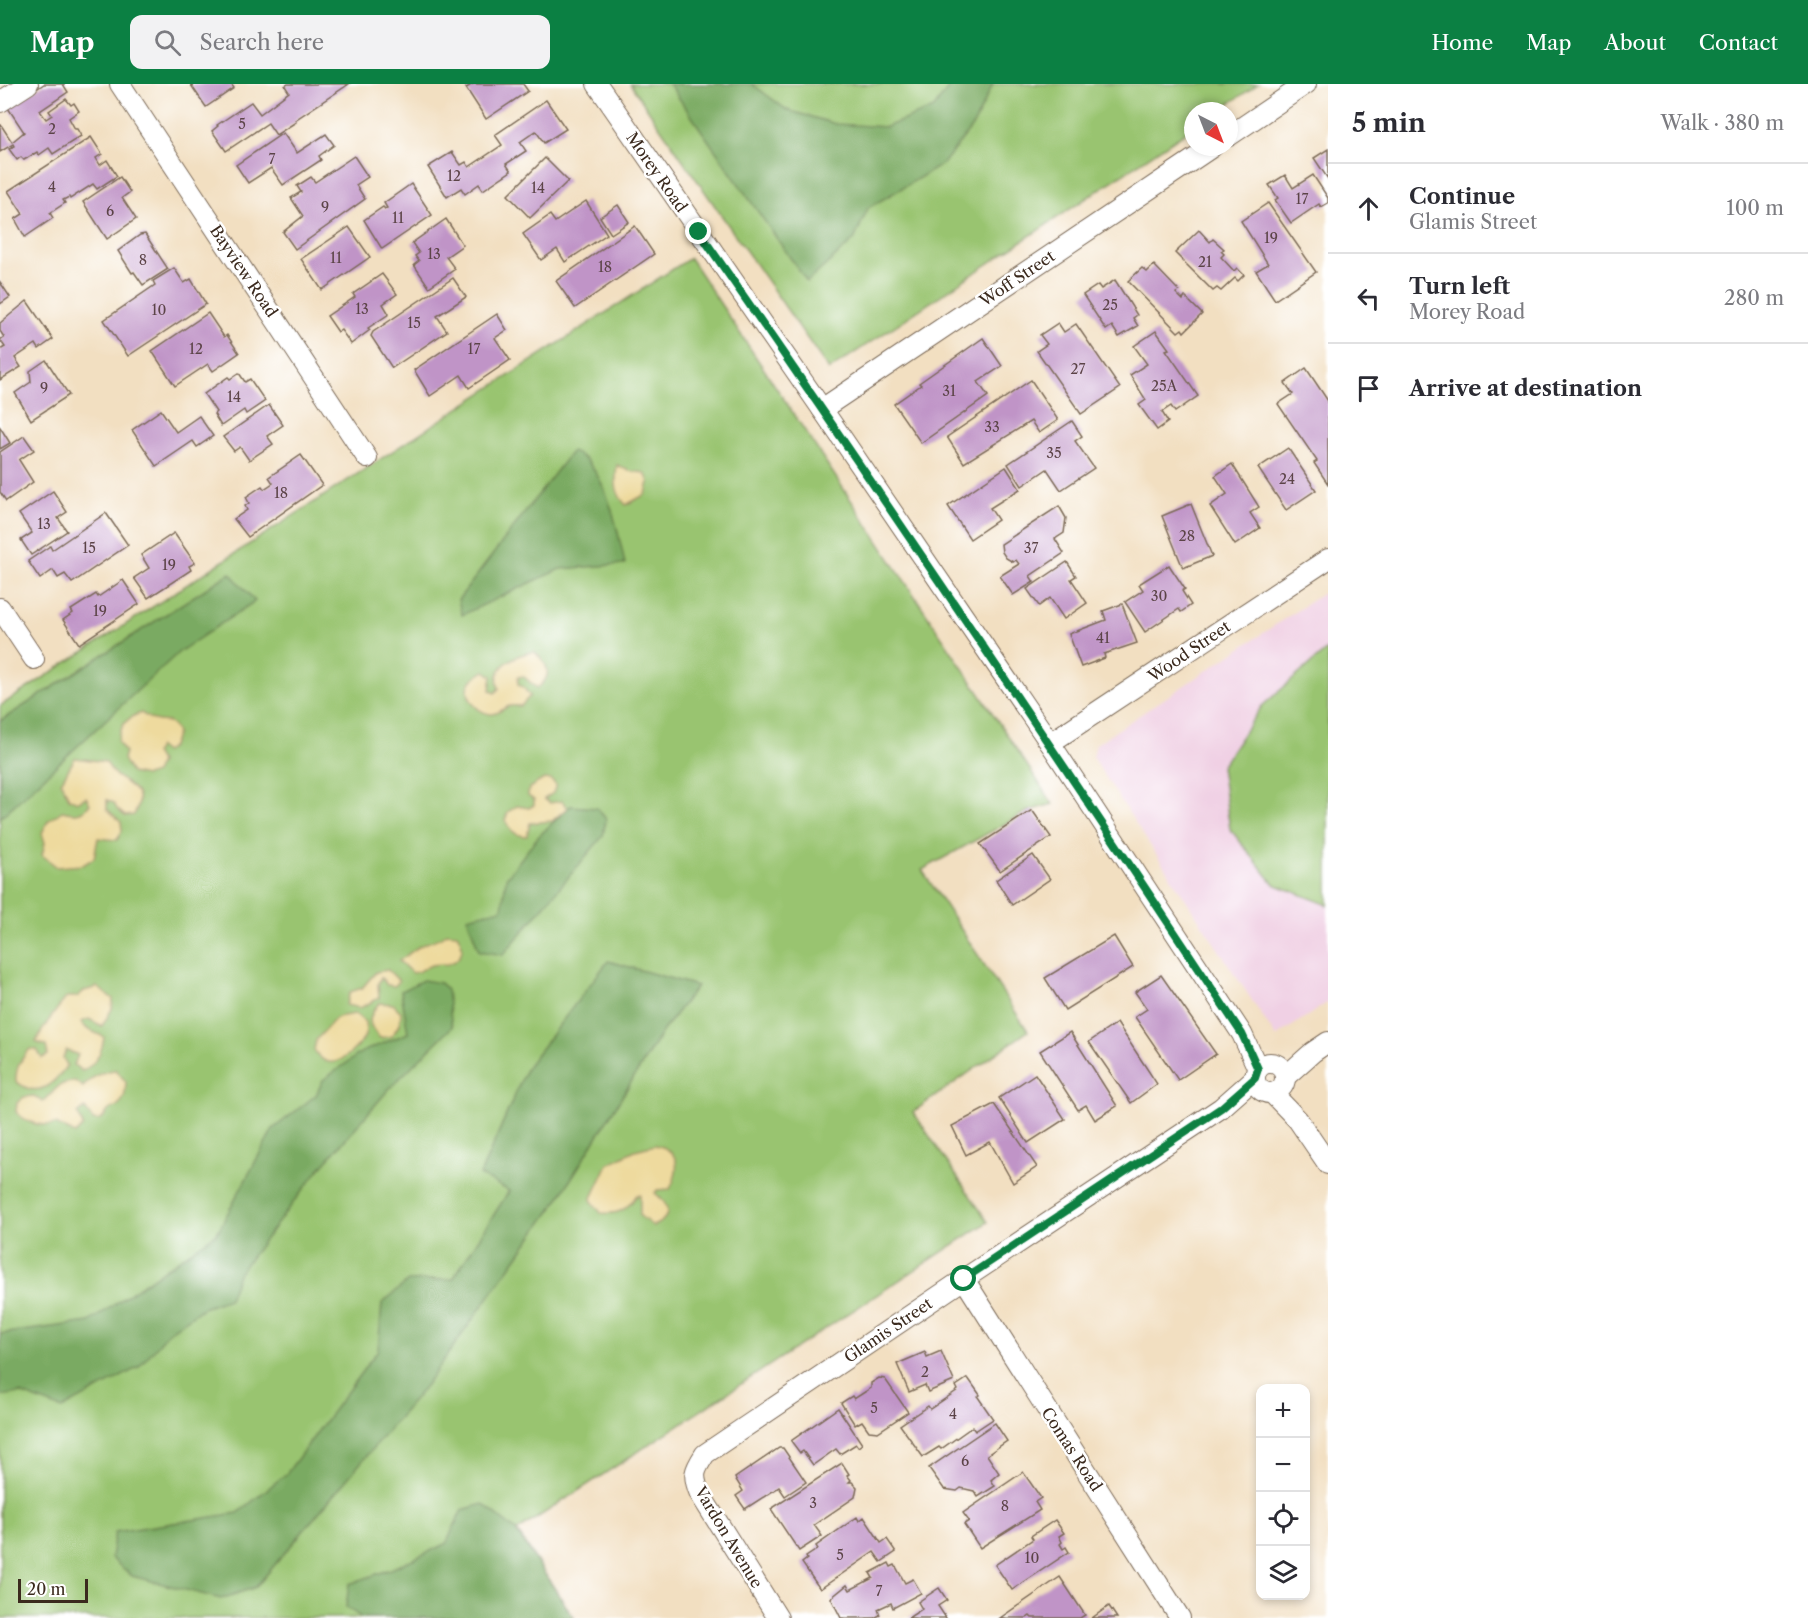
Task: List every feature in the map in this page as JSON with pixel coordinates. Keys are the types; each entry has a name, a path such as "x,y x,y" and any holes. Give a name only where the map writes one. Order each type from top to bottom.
{"street":[{"path":"0,102 28,84"},
{"name":"Bayview Road","path":"120,84 367,458"},
{"name":"Morey Road","path":"597,84 1050,743 1328,1164"},
{"path":"1238,130 1306,84"},
{"name":"Woff Street","path":"822,409 1199,156"},
{"name":"Wood Street","path":"1050,743 1328,559"},
{"path":"0,608 34,659"},
{"name":"Glamis Street","path":"705,1454 1221,1108 1321,1047"},
{"name":"Comas Road","path":"964,1279 1180,1618"},
{"name":"Vardon Avenue","path":"705,1454 696,1469 695,1481 700,1494 778,1618"}],"shaded area":[{"path":"1328,590 1328,1002 1276,1037 1093,758 1096,744"}],"green space":[{"path":"630,84 1258,84 1231,102 1184,102 1184,133 829,370"},
{"path":"669,84 752,84 787,110 836,124 886,127 934,108 951,84 993,84 974,124 943,164 868,208 854,240 807,282"},
{"path":"690,258 1053,804 1028,811 922,870 1028,1031 913,1112 988,1222 517,1531 574,1618 0,1618 0,706"},
{"path":"571,452 583,458 601,483 614,518 625,564 560,569 462,615 458,600"},
{"path":"230,573 255,601 179,652 0,818 0,721"},
{"path":"1328,649 1328,905 1274,884 1230,829 1221,767 1262,706"},
{"path":"570,806 597,808 606,819 603,836 503,955 479,951 467,917 502,909 506,878 537,838"},
{"path":"608,961 697,986 662,1032 558,1200 423,1389 256,1587 221,1599 132,1576 111,1558 115,1532 238,1513 287,1473 378,1350 382,1303 408,1281 453,1279 509,1191 480,1175 527,1067"},
{"path":"423,980 440,983 447,990 452,1027 390,1088 317,1172 238,1274 229,1299 203,1308 169,1332 139,1367 62,1409 20,1393 0,1396 0,1334 89,1322 217,1233 273,1129 316,1095 323,1080 362,1052 408,1033 401,991"},
{"path":"483,1504 516,1531 574,1618 362,1618 346,1607 349,1584 391,1569 446,1544 462,1510"}],"sand":[{"path":"617,465 629,471 645,473 649,482 646,494 626,505 616,487"},
{"path":"534,652 546,665 546,679 537,688 523,676 518,677 518,684 530,696 521,706 509,706 490,714 479,709 471,701 468,690 473,679 485,671 492,676 490,690 495,693 499,688 497,680 502,667 513,658"},
{"path":"141,713 152,719 170,723 177,733 172,746 165,752 158,747 155,753 160,762 155,773 146,776 131,773 123,759 125,752 118,742 124,724"},
{"path":"75,758 106,762 114,774 137,793 139,802 134,815 125,816 114,803 107,800 107,809 121,822 122,831 117,840 98,838 94,858 83,865 57,867 42,855 45,843 42,833 48,821 62,811 78,813 90,804 86,797 77,802 69,798 61,782"},
{"path":"544,779 551,780 556,785 553,793 544,799 550,803 562,801 567,808 552,821 530,823 527,836 516,834 505,820 508,812 517,806 529,808 534,805 534,800 528,796 529,788"},
{"path":"447,933 457,934 462,947 462,952 453,962 431,965 412,973 399,961 420,946"},
{"path":"388,970 399,981 395,986 387,985 381,977 378,984 379,998 360,1008 346,1005 350,992 362,988 376,972"},
{"path":"97,987 113,999 112,1009 102,1026 89,1019 81,1022 87,1029 104,1037 102,1048 95,1061 82,1071 74,1065 78,1055 66,1050 63,1058 67,1065 47,1086 36,1090 16,1082 19,1064 30,1049 37,1050 42,1058 48,1055 46,1046 36,1042 50,1018 67,997 77,997 84,991"},
{"path":"379,1003 393,1004 401,1012 400,1023 392,1036 380,1038 372,1029 370,1020"},
{"path":"355,1014 365,1022 366,1032 361,1042 340,1060 329,1062 322,1059 314,1050 316,1040 337,1017"},
{"path":"116,1070 126,1082 125,1095 122,1100 100,1120 93,1120 85,1108 78,1114 83,1126 75,1134 56,1124 39,1125 29,1122 16,1112 17,1103 24,1097 34,1096 43,1102 64,1084 75,1081 83,1087 98,1075"},
{"path":"655,1145 670,1151 677,1168 670,1189 657,1190 655,1193 666,1207 664,1219 653,1226 640,1216 640,1195 637,1195 622,1210 601,1213 591,1200 608,1164 635,1150"}],"building":[{"path":"44,84 63,84 68,92 40,111 46,119 52,115 49,111 66,99 71,105 74,103 79,111 69,118 81,136 53,154 49,148 39,155 37,152 24,160 21,157 17,160 9,149 14,146 13,144 0,152 1,125 12,142 24,132 8,108"},
{"path":"231,84 234,88 206,107 191,85"},
{"path":"288,84 349,84 276,135 268,123 226,151 212,131 217,125 251,102 260,114 289,92 285,86"},
{"path":"473,84 523,84 528,91 486,119 466,88"},
{"path":"546,100 566,129 544,143 536,131 520,142 526,151 506,164 511,171 483,190 479,184 465,194 461,188 447,197 428,167 452,152 461,165 466,162 469,167 502,145 495,135"},
{"path":"283,133 297,153 326,134 334,145 319,156 321,160 283,185 271,168 248,183 236,165"},
{"path":"91,137 102,154 96,158 100,165 107,160 117,176 97,189 93,184 70,199 69,197 63,200 65,203 50,213 53,218 25,237 15,219 23,214 8,191"},
{"path":"1328,149 1328,179 1314,158"},
{"path":"354,156 368,177 356,185 365,199 295,249 283,232 303,216 291,198 301,192 297,186 311,177 315,182"},
{"path":"545,158 568,181 530,218 508,195"},
{"path":"1285,175 1293,188 1313,175 1328,198 1328,203 1321,207 1319,204 1291,223 1275,200 1278,198 1269,185"},
{"path":"120,177 130,192 122,198 136,219 107,239 83,202"},
{"path":"411,184 432,215 382,249 364,220 383,207 387,208 384,203"},
{"path":"586,201 607,234 565,262 557,249 541,260 523,234 550,215 555,222"},
{"path":"1268,203 1316,272 1275,300 1256,271 1268,264 1241,221"},
{"path":"618,205 629,222 611,234 600,217"},
{"path":"446,219 463,245 446,257 455,269 429,287 414,265 419,261 415,256 419,253 412,243"},
{"path":"635,226 654,254 575,308 556,281"},
{"path":"349,227 370,257 322,290 301,259"},
{"path":"1199,230 1210,242 1213,239 1224,249 1221,251 1224,254 1221,257 1234,271 1237,268 1244,275 1238,281 1235,278 1221,291 1217,288 1213,291 1175,253"},
{"path":"145,234 168,269 143,285 118,251 140,235"},
{"path":"1154,265 1179,291 1176,293 1183,300 1185,297 1202,314 1184,332 1182,329 1178,332 1128,281 1142,268 1147,272"},
{"path":"174,268 184,283 191,279 206,304 128,356 104,320 155,285 153,281"},
{"path":"382,274 397,294 383,304 389,314 368,328 370,330 351,344 341,330 338,332 327,316 355,297 353,294"},
{"path":"453,278 466,297 437,316 447,331 392,368 371,336 373,332"},
{"path":"1115,280 1137,315 1133,318 1138,326 1119,337 1112,326 1106,330 1083,295 1098,285 1101,289"},
{"path":"0,282 10,297 0,304"},
{"path":"27,301 53,339 39,349 36,344 15,358 21,367 0,380 0,350 5,347 0,340 4,337 0,331 0,323"},
{"path":"208,313 224,337 227,335 239,353 213,371 208,364 175,386 152,351"},
{"path":"497,314 507,330 495,338 510,360 469,388 461,375 430,396 414,370"},
{"path":"1058,323 1064,332 1076,324 1120,388 1081,414 1037,351 1047,344 1040,335"},
{"path":"1156,331 1169,349 1166,350 1198,396 1175,412 1171,406 1162,412 1168,422 1157,430 1139,405 1146,400 1130,375 1147,364 1134,346"},
{"path":"983,338 1002,366 978,382 988,396 921,443 894,404 921,385 919,383"},
{"path":"46,360 69,395 31,420 15,393 31,382 30,371"},
{"path":"1306,368 1328,401 1328,484 1314,463 1317,461 1278,404 1293,394 1285,383"},
{"path":"239,373 245,382 250,379 265,401 246,414 244,410 221,426 214,414 216,412 204,394 228,377 230,379"},
{"path":"1031,380 1058,420 1039,433 1031,421 964,463 947,437"},
{"path":"269,405 283,425 267,436 273,444 249,460 240,447 234,451 223,437"},
{"path":"161,410 176,432 199,416 213,436 197,447 193,441 156,466 132,430"},
{"path":"1072,421 1082,436 1075,441 1094,468 1061,490 1047,469 1022,486 1008,464"},
{"path":"0,427 10,443 0,449"},
{"path":"24,436 34,450 19,460 33,482 6,501 0,492 0,452"},
{"path":"1288,448 1316,490 1286,510 1258,468"},
{"path":"301,455 322,485 248,537 234,519 247,510 245,506 249,503 246,497 262,486 264,489 273,483 269,477"},
{"path":"1232,464 1259,507 1250,513 1260,528 1235,545 1210,506 1227,494 1215,476"},
{"path":"1006,467 1020,489 990,508 998,520 970,539 948,506"},
{"path":"53,491 67,512 58,518 67,531 31,555 21,540 32,533 19,514"},
{"path":"1191,504 1212,556 1183,568 1162,516"},
{"path":"1059,506 1066,518 1064,533 1055,539 1064,553 1030,576 1034,582 1013,595 1000,576 1019,564 1016,560 1013,562 1006,558 1001,544"},
{"path":"106,513 128,545 72,583 65,574 58,578 53,570 40,579 28,561 50,546 52,550"},
{"path":"174,533 195,563 189,566 191,570 148,598 134,578 149,568 141,555"},
{"path":"1067,562 1076,576 1071,579 1087,603 1064,619 1050,598 1039,606 1027,589"},
{"path":"1169,565 1185,589 1182,591 1191,605 1181,612 1179,609 1145,632 1125,602 1143,590 1139,584"},
{"path":"123,580 139,604 79,644 63,620 73,613 71,610 96,594 98,597"},
{"path":"1122,604 1137,643 1104,654 1105,658 1081,667 1069,634 1106,620 1103,611"},
{"path":"1032,810 1051,837 1000,871 980,844"},
{"path":"1033,855 1050,879 1012,905 996,880"},
{"path":"1114,936 1133,967 1065,1010 1045,978"},
{"path":"1161,975 1216,1054 1178,1080 1135,1017 1147,1009 1135,992"},
{"path":"1117,1023 1157,1084 1131,1103 1089,1042"},
{"path":"1070,1032 1117,1106 1095,1120 1086,1105 1078,1110 1040,1051"},
{"path":"1035,1074 1065,1119 1028,1143 999,1098"},
{"path":"994,1104 1037,1167 1013,1183 990,1142 966,1155 952,1126"},
{"path":"941,1351 954,1381 928,1392 925,1385 909,1392 897,1364 925,1352 927,1357"},
{"path":"879,1378 885,1379 908,1412 878,1432 869,1431 862,1421 855,1425 841,1403 852,1396 854,1399 871,1388 871,1383"},
{"path":"968,1378 993,1419 975,1431 972,1427 941,1449 939,1447 923,1457 900,1425 928,1406 930,1409 958,1390 956,1386"},
{"path":"838,1408 862,1444 858,1447 856,1444 840,1454 836,1449 813,1465 803,1451 800,1453 791,1441"},
{"path":"995,1423 1007,1441 987,1455 999,1473 991,1480 995,1486 978,1497 974,1491 961,1488 957,1491 944,1489 929,1468"},
{"path":"779,1448 783,1448 806,1482 785,1496 779,1487 745,1509 736,1496 743,1491 735,1478"},
{"path":"842,1463 849,1474 847,1475 851,1480 849,1482 857,1487 855,1497 814,1525 822,1536 799,1551 771,1509"},
{"path":"1023,1472 1041,1498 1035,1502 1040,1510 980,1548 964,1524 969,1521 963,1513"},
{"path":"857,1517 859,1521 864,1517 881,1543 887,1539 896,1552 881,1562 874,1552 820,1589 802,1563 807,1559 806,1557 818,1549 816,1546"},
{"path":"1055,1520 1064,1533 1059,1536 1062,1542 1060,1544 1069,1552 1012,1590 995,1565 1033,1539 1031,1536"},
{"path":"889,1563 891,1567 895,1565 905,1583 913,1579 921,1593 893,1608 891,1603 878,1609 880,1615 874,1618 841,1618 831,1598 847,1585 850,1590 873,1578 870,1573"},
{"path":"1060,1577 1085,1615 1080,1618 1032,1618 1030,1616 1000,1618"},
{"path":"939,1588 947,1600 938,1606 946,1618 908,1618 922,1609 918,1602"},
{"path":"1109,1606 1117,1618 1092,1618"}],"route":[{"path":"699,232 1050,743 1242,1034 1258,1069 1255,1078 1221,1108 964,1279"}]}
